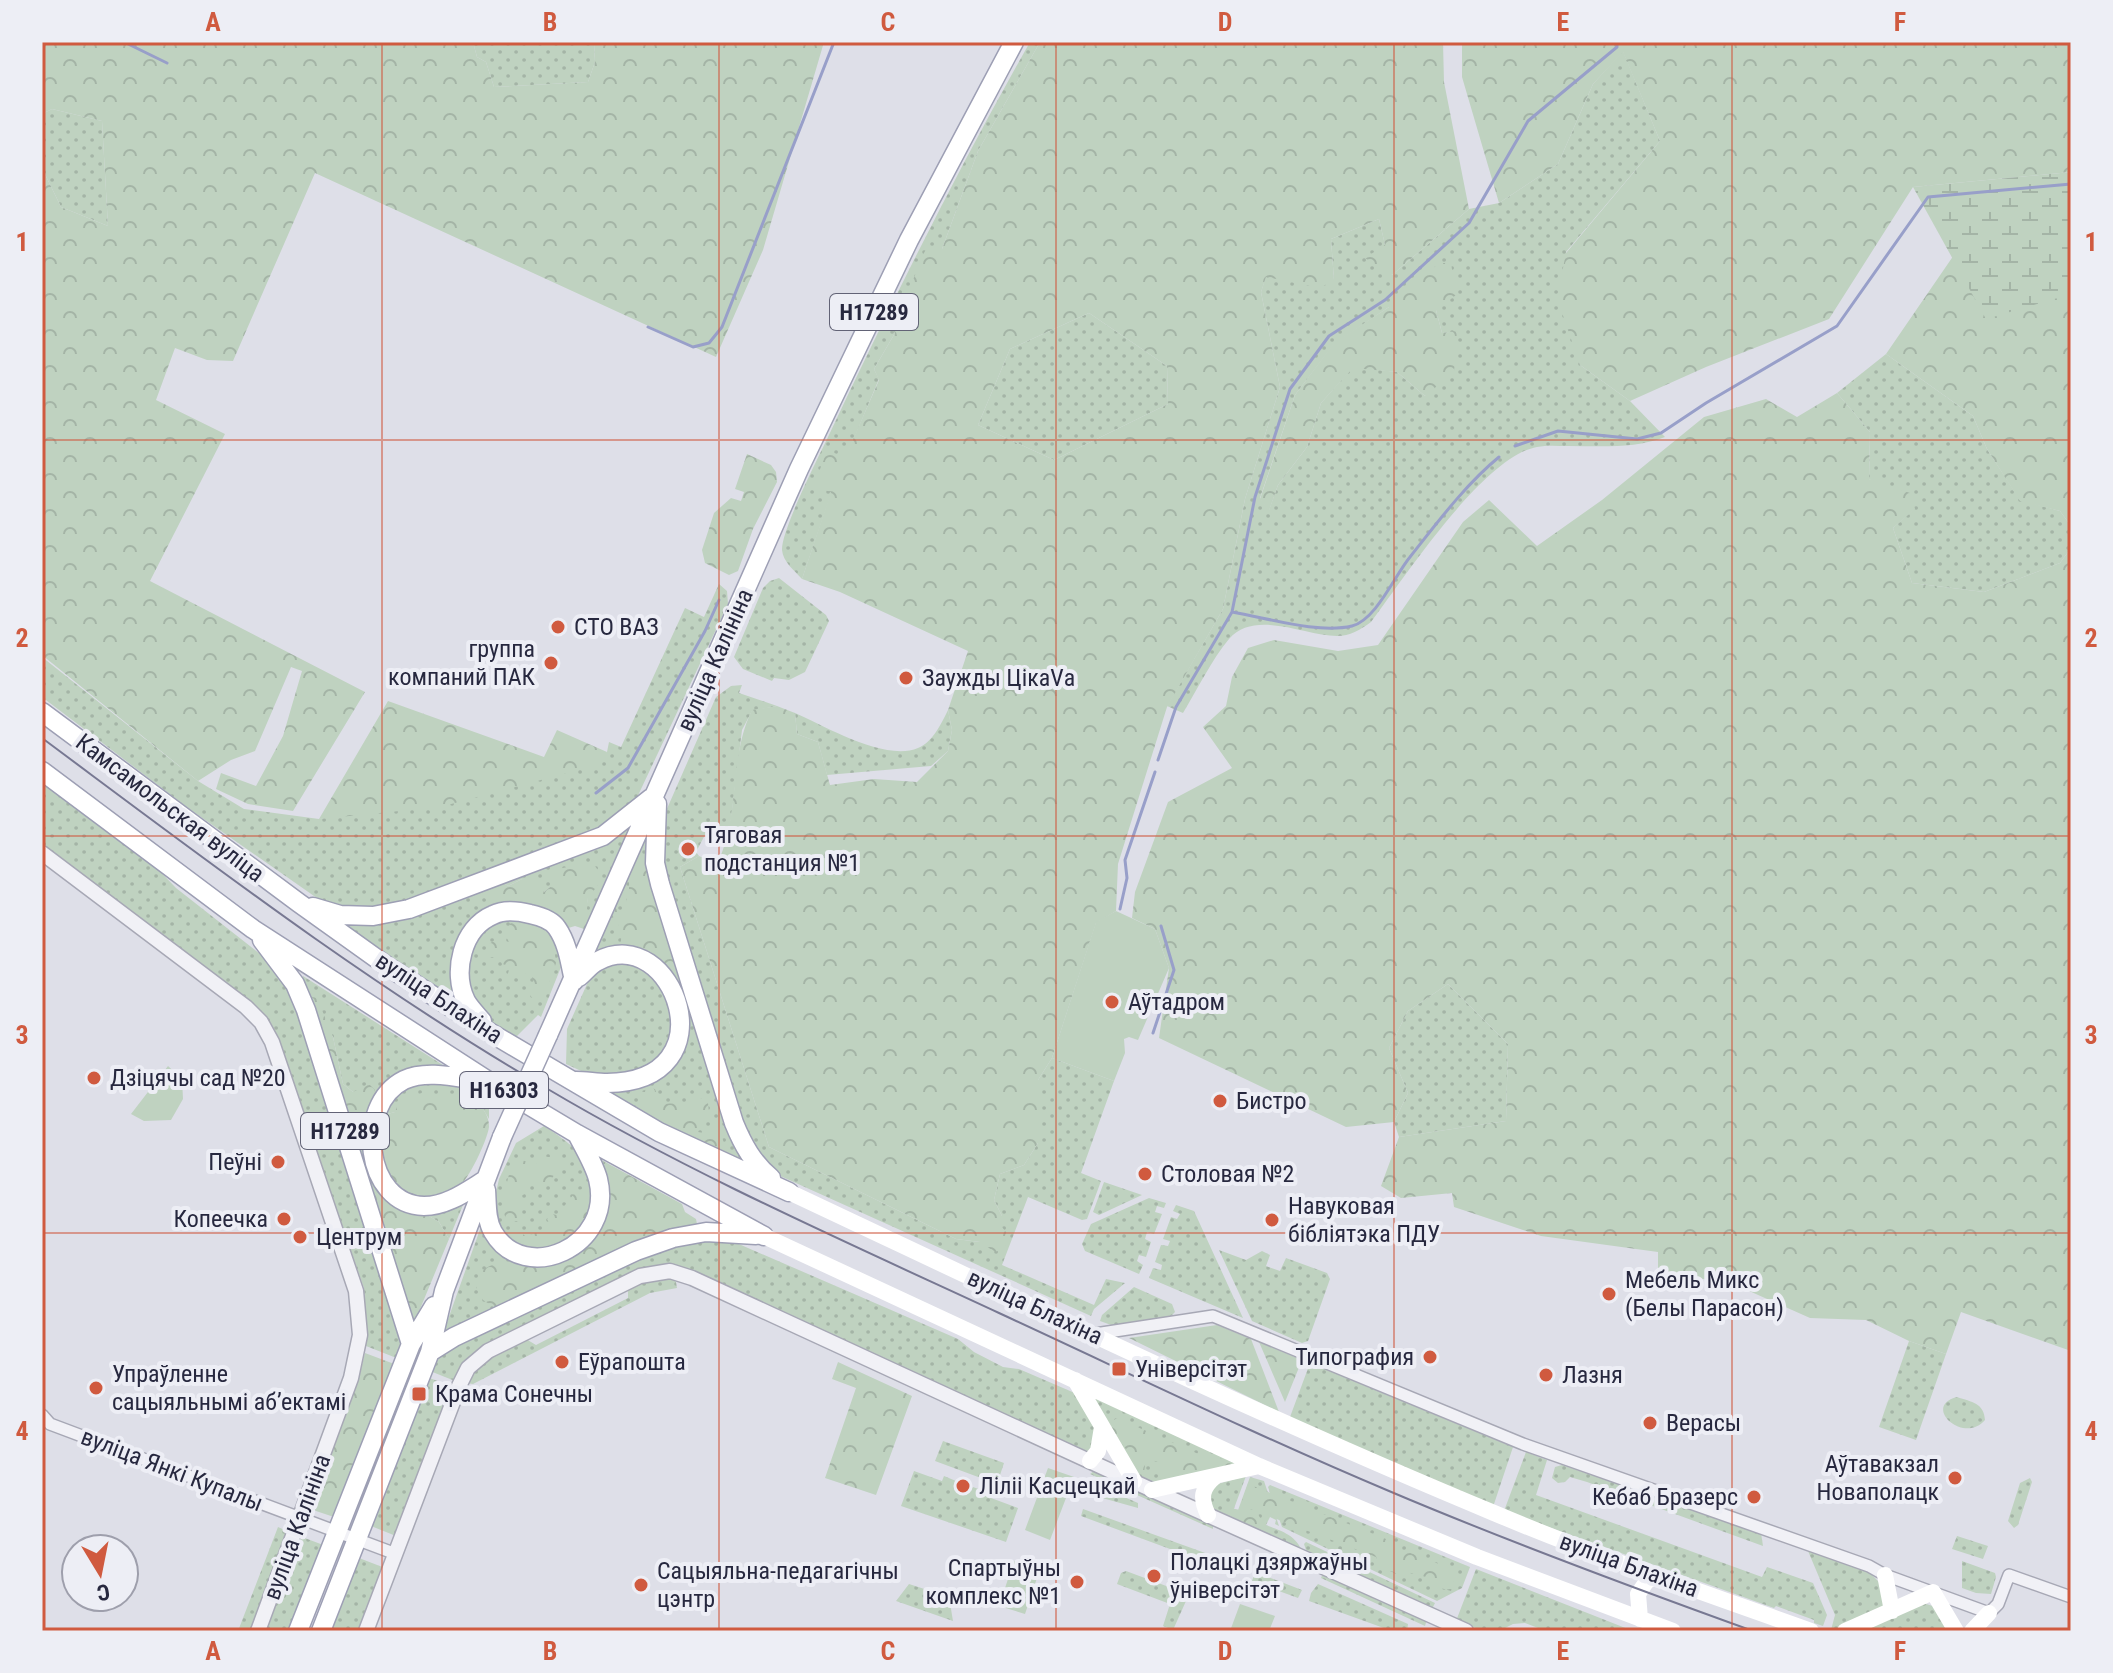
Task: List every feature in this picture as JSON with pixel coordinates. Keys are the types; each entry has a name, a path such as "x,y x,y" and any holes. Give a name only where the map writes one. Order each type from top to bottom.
{"main road":[{"name":"вуліца Калініна","path":"321,1631 430,1352 444,1291 502,1137 574,981 799,469 909,240 1014,42"},
{"name":"Камсамольская вуліца","path":"42,712 299,903"},
{"name":"Камсамольская вуліца","path":"42,771 253,929"},
{"name":"Н17289","path":"299,903 340,915 373,916 409,909 603,836 638,810 658,790"},
{"name":"Н17289","path":"658,790 655,840 660,884 734,1123 744,1148 760,1169 789,1192"},
{"name":"вуліца Блахіна","path":"299,903 387,966 491,1033 659,1132 1280,1421 1494,1514 1811,1631"},
{"path":"491,1033 467,1002 461,985 460,963 476,926 493,914 513,910 538,915 555,924 567,948 574,981"},
{"name":"Н17289","path":"253,929 295,984 306,1010 411,1344"},
{"name":"вуліца Блахіна","path":"253,929 490,1082 577,1134 764,1236 1259,1466 1477,1557 1673,1631"},
{"name":"Н17289","path":"571,1080 608,1084 637,1079 661,1067 676,1049 681,1024 676,997 670,986 663,975 644,962 627,956 614,956 597,961 574,981"},
{"name":"Н17289","path":"490,1082 427,1075 406,1079 387,1092 375,1113 371,1137 375,1163 385,1185 404,1201 423,1206 461,1195 485,1180 492,1231 504,1245 520,1255 541,1258 561,1253 582,1241 594,1224 600,1200 598,1179 577,1134"},
{"path":"430,1352 454,1337 636,1251 673,1238 706,1232 764,1236"},
{"name":"вуліца Калініна","path":"298,1631 411,1344 444,1291"},
{"path":"1075,1380 1134,1481"},
{"path":"381,1422 400,1428"},
{"path":"1090,1461 1102,1440 1102,1427"},
{"path":"1152,1490 1259,1466"},
{"path":"1208,1515 1202,1498 1203,1491 1216,1476"},
{"path":"1885,1575 1892,1611"},
{"path":"1640,1619 1638,1594 1647,1581 1657,1576"},
{"path":"1845,1631 1933,1592 1956,1631"},
{"path":"1972,1631 1989,1613"}],"street":[{"name":"вуліца Калініна","path":"42,853 246,1007 261,1022 272,1042 356,1291 360,1335 351,1378 258,1631"},
{"path":"366,1631 432,1453 468,1368 488,1351 640,1276 670,1271 692,1278 1450,1628 1466,1631"},
{"path":"1094,1334 1213,1316 1523,1444 1869,1566 1885,1575 1989,1613 1998,1604 2009,1575 2071,1596"},
{"name":"вуліца Янкі Купалы","path":"42,1415 50,1424 396,1554"}],"green space":[{"path":"42,42 473,42 477,57 486,62 494,87 588,82 595,62 594,42 824,42 763,250 716,357 315,173 233,361 207,360 175,348 156,400 225,434 150,581 365,692 293,811 248,804 216,789 221,773 256,786 283,736 302,671 291,667 255,751 231,760 198,781 42,655 42,168 61,207 108,226 102,121 52,109 42,114"},
{"path":"473,42 594,42 595,62 588,82 494,87 486,62 477,57"},
{"path":"1030,42 1040,42 978,151 942,249 925,252 895,333 874,369 879,379 832,491 802,579 787,562 782,550 793,511 925,238"},
{"path":"1040,42 1443,42 1444,82 1469,209 1392,275 1365,258 1385,245 1379,219 1331,239 1334,280 1320,288 1266,277 1261,292 1280,387 1245,499 1223,609 1167,707 1118,864 1116,911 1096,923 1052,1058 1038,1080 1038,1143 1024,1165 1000,1174 994,1200 1002,1216 1002,1227 1009,1236 1005,1248 995,1252 980,1242 956,1239 769,1147 680,867 699,856 717,864 729,826 740,748 752,710 777,706 795,713 797,734 818,742 830,785 874,779 917,782 948,751 952,730 948,710 968,651 840,592 802,579 831,492 818,488 817,477 825,456 834,453 845,458 879,380 874,369 895,333 890,325 925,251 931,246 942,249 978,151","holes":["1089,313 1167,366 1168,404 1054,460 978,425 1010,349"]},
{"path":"1462,42 2071,42 2071,172 1913,187 1829,319 1706,367 1630,401 1580,365 1557,298 1566,253 1660,141 1623,52 1593,84 1558,164 1499,203 1462,77"},
{"path":"1623,51 1660,141 1566,252 1580,365 1630,401 1665,437 1629,445 1541,446 1516,456 1493,472 1446,521 1371,622 1342,636 1266,625 1240,630 1217,656 1183,713 1167,706 1223,609 1245,499 1280,387 1261,292 1266,276 1334,280 1331,239 1379,219 1392,275 1469,209 1499,203 1558,164 1593,84","holes":["1389,307 1436,310 1442,333 1457,332 1425,396 1397,372 1353,367 1321,403 1307,447 1278,485 1269,510 1260,498 1295,395 1334,344"]},
{"path":"52,109 102,121 108,226 61,207 42,168 42,114"},
{"path":"2071,172 2071,294 1986,319 1913,187"},
{"path":"1980,217 2071,252 2071,526 2060,511 2020,501 1987,449 1973,416 1886,354"},
{"path":"1439,263 1451,263 1456,295 1436,310 1442,333 1457,331 1454,372 1425,396 1397,372 1353,368 1321,403 1307,447 1278,485 1269,511 1260,499 1295,395 1334,343 1389,307"},
{"path":"1089,313 1167,366 1168,404 1054,460 978,425 1010,349"},
{"path":"1886,354 1973,416 1987,449 2020,500 2060,511 2071,526 2071,548 2060,563 1984,592 1912,583 1893,528 1914,509 1869,479 1870,432 1837,393"},
{"path":"1837,393 1870,432 1869,479 1910,493 1915,509 1893,528 1912,583 1984,592 2060,563 2071,548 2071,1351 1961,1312 1946,1354 1909,1341 1866,1320 1810,1318 1738,1286 1658,1270 1658,1252 1541,1236 1454,1207 1452,1193 1401,1198 1381,1186 1399,1137 1506,1121 1508,1044 1448,984 1408,1011 1389,1048 1408,1093 1394,1122 1346,1127 1159,1038 1169,968 1155,929 1132,918 1135,892 1168,802 1232,768 1203,727 1226,706 1232,677 1248,648 1274,640 1338,651 1378,645 1463,522 1489,500 1537,546 1602,500 1704,417 1766,399 1797,417"},
{"path":"747,454 771,465 777,482 753,529 738,571 729,575 705,563 702,550 714,513 731,498 741,501 744,492 735,489"},
{"path":"779,578 826,615 829,621 805,672 789,680 774,678 772,681 743,669 734,657 763,588"},
{"path":"719,584 727,591 728,604 634,804 601,831 408,904 342,910 324,903 188,808 42,697 42,657 198,781 244,809 319,819 607,752 609,742 621,747 685,608 704,617"},
{"path":"742,685 739,693 777,706 752,711 742,730 728,843 706,833 696,852 699,856 680,867 769,1147 956,1239 980,1242 1002,1227 1002,1216 994,1200 1000,1174 1024,1165 1038,1143 1038,1080 1052,1058 1114,1081 1081,1173 1101,1181 1087,1219 1082,1220 1028,1197 1002,1265 1094,1305 1106,1279 1125,1283 1094,1309 1091,1316 767,1170 749,1145 666,883 660,839 666,811 716,697 731,686"},
{"path":"388,701 544,757 557,730 607,752 590,767 440,807 319,819"},
{"path":"948,710 952,730 948,751 931,766 827,775 818,742 797,734 795,713 872,747 904,751 928,742"},
{"path":"42,782 151,862 176,888 274,965 291,986 405,1343 399,1359 366,1346 364,1288 276,1040 250,1003 42,846"},
{"path":"634,824 593,917 586,909 588,898 550,887 544,892 522,879 508,886 501,881"},
{"path":"649,829 749,1167 665,1126 602,1090 665,1072 682,1052 687,1023 666,971 594,955"},
{"path":"638,854 645,855 651,865 687,994 681,995 621,948 620,931 612,915 615,908 626,914 631,910 626,901 629,876"},
{"path":"592,862 600,873 601,881 588,898 587,909 593,917 587,930 575,926 565,929 488,904 484,895 487,886 501,881 508,886 522,879 538,881 544,892 550,887 553,870"},
{"path":"487,886 499,909 473,922 460,1005 333,918"},
{"name":"Аўтадром","path":"1116,911 1155,929 1169,968 1138,1040 1124,1039 1125,1053 1114,1081 1052,1058 1096,922"},
{"path":"514,916 552,930 563,962 541,1017 538,1015 516,1037 483,1017 465,985 472,943 495,919"},
{"path":"514,916 552,930 556,963 545,995 533,999 527,991 535,987 530,971 522,976 507,977 510,966 502,964 500,957 488,957 486,946 495,940 508,947 505,935"},
{"path":"614,961 640,965 672,999 670,1046 635,1075 592,1076 566,1064 567,1029 587,984 600,966"},
{"path":"303,976 457,1074 427,1071 375,1102 353,1092 343,1084 333,1037 307,996"},
{"path":"1448,984 1508,1044 1506,1121 1399,1137 1394,1122 1408,1093 1389,1048 1408,1011"},
{"path":"307,996 317,998 333,1037 343,1084 353,1092 369,1084 375,1090 368,1164 424,1213 439,1222 449,1239 413,1326"},
{"path":"168,1066 182,1079 183,1099 171,1120 144,1121 131,1114"},
{"path":"428,1080 478,1089 489,1094 489,1119 483,1109 458,1105 418,1108 380,1116 398,1091"},
{"path":"655,1089 660,1104 679,1103 684,1110 690,1107 689,1098 696,1095 708,1103 709,1113 699,1121 698,1132 704,1133 710,1126 720,1131 725,1146 721,1153 633,1107 641,1099 642,1092"},
{"path":"422,1093 459,1096 463,1104 483,1109 489,1124 481,1150 458,1188 429,1198 413,1197 393,1184 386,1177 378,1155 380,1116 395,1112 399,1101"},
{"path":"544,1126 567,1142 580,1156 595,1200 561,1217 541,1233 506,1241 492,1210 499,1179 516,1143"},
{"path":"540,1156 558,1158 559,1169 549,1182 539,1184 528,1181 526,1193 519,1197 519,1221 507,1221 504,1201 512,1163 520,1159 536,1166"},
{"path":"596,1157 682,1204 685,1212 696,1219 698,1229 500,1311 483,1300 476,1287 480,1280 478,1273 487,1267 502,1262 545,1260 600,1225"},
{"path":"1104,1182 1142,1195 1099,1215 1093,1212"},
{"path":"586,1189 595,1200 579,1237 540,1252 506,1241 506,1234 517,1228 525,1236 541,1232 550,1225 547,1219 552,1214 561,1216 562,1209 577,1190"},
{"path":"1149,1198 1166,1203 1164,1208 1157,1206 1155,1212 1162,1214 1154,1234 1147,1232 1145,1239 1151,1242 1146,1257 1139,1255 1137,1261 1143,1265 1139,1274 1085,1251 1082,1244 1091,1224"},
{"path":"465,1200 449,1239 439,1222 424,1213"},
{"path":"1176,1205 1194,1211 1243,1318 1149,1278 1153,1268 1161,1270 1162,1265 1155,1262 1161,1245 1168,1246 1170,1241 1163,1239 1171,1217 1177,1219 1180,1214 1173,1211"},
{"path":"483,1221 517,1260 500,1311 441,1339"},
{"path":"707,1237 732,1241 958,1339 974,1352 1003,1367 1019,1369 1077,1394 1098,1427 1098,1440 1089,1451 1080,1450 671,1266 485,1347 455,1381 430,1371 442,1354 456,1343 638,1256"},
{"path":"1219,1250 1246,1260 1262,1251 1270,1255 1266,1266 1280,1271 1286,1258 1327,1273 1330,1279 1308,1341 1302,1343 1252,1321"},
{"path":"669,1274 677,1288 650,1293 473,1384 466,1383 477,1368 500,1352 526,1339 536,1345 628,1298 628,1287"},
{"path":"1134,1287 1172,1304 1175,1312 1169,1318 1114,1326 1100,1321 1102,1315"},
{"path":"1217,1325 1251,1339 1279,1412 1129,1338"},
{"path":"1909,1341 1946,1354 1916,1440 1879,1427"},
{"path":"1259,1342 1302,1360 1285,1402"},
{"path":"365,1353 397,1365 337,1518 310,1509 358,1381"},
{"path":"838,1362 912,1396 876,1495 825,1478 856,1388 832,1379"},
{"path":"1310,1363 1513,1447 1493,1507 1290,1417"},
{"path":"427,1377 453,1387 396,1536 371,1526"},
{"path":"1093,1396 1237,1464 1150,1485 1137,1479"},
{"path":"1957,1397 1980,1407 1985,1420 1976,1427 1967,1428 1950,1421 1943,1408"},
{"path":"1117,1418 1203,1456 1216,1456 1235,1466 1163,1481 1159,1462 1146,1459 1144,1472 1107,1425"},
{"path":"943,1441 1004,1463 997,1484 935,1461"},
{"path":"1526,1452 1547,1460 1536,1495 1762,1577 1767,1567 1813,1583 1827,1615 1823,1626 1776,1606 1774,1608 1504,1511"},
{"path":"1562,1465 1761,1533 1763,1546 1587,1482 1570,1477 1558,1483 1552,1478 1555,1467"},
{"path":"1048,1468 1074,1477 1050,1540 1025,1530"},
{"path":"1095,1470 1213,1525 1213,1529 1090,1474"},
{"path":"914,1471 942,1481 944,1476 956,1481 955,1485 971,1491 973,1487 984,1491 983,1495 1018,1508 1006,1542 901,1506"},
{"path":"1246,1476 1229,1522 1214,1515 1208,1492 1214,1485"},
{"path":"1250,1477 1264,1481 1279,1526 1270,1517 1266,1525 1294,1539 1304,1556 1233,1524"},
{"path":"2030,1478 2032,1482 2018,1525 2014,1528 2008,1521 2020,1483"},
{"path":"1248,1484 1391,1541 1394,1551 1403,1550 1457,1571 1451,1591 1430,1585 1426,1577 1403,1571 1401,1576 1381,1567 1376,1557 1245,1507 1241,1504"},
{"path":"1270,1485 1470,1567 1462,1588 1437,1601 1282,1527 1268,1487"},
{"path":"1099,1486 1138,1503 1138,1508 1088,1494"},
{"path":"1231,1508 1258,1514 1267,1531 1261,1535 1223,1518"},
{"path":"1083,1509 1208,1554 1205,1562 1081,1516"},
{"path":"278,1527 289,1532 251,1631 238,1631"},
{"path":"1957,1536 1988,1546 1983,1559 1952,1549"},
{"path":"302,1537 326,1546 294,1631 266,1631"},
{"path":"1306,1542 1435,1603 1431,1611 1308,1556"},
{"path":"1808,1551 1868,1571 1880,1583 1888,1606 1831,1630 1835,1615"},
{"path":"359,1558 385,1568 360,1631 330,1631"},
{"path":"1014,1561 1040,1569 1025,1614 999,1606"},
{"path":"1962,1561 1995,1573 1991,1594 1962,1588"},
{"path":"1476,1569 1633,1631 1546,1631 1525,1623 1513,1624 1499,1631 1484,1631 1456,1621"},
{"path":"1126,1571 1185,1593 1186,1601 1173,1630 1163,1626 1170,1604 1117,1584 1121,1573"},
{"path":"1324,1571 1427,1619 1425,1626 1321,1578"},
{"path":"1255,1572 1302,1590 1298,1598 1252,1581"},
{"path":"909,1584 949,1597 953,1621 896,1601"},
{"path":"1318,1584 1408,1624 1407,1631 1392,1631 1309,1601"},
{"path":"1923,1603 1936,1607 1948,1631 1860,1631"},
{"path":"1240,1604 1275,1616 1269,1631 1230,1631"}],"waterway":[{"path":"124,42 167,63"},
{"path":"648,327 693,347 709,343 722,327 834,42"},
{"path":"1158,760 1176,707 1232,612 1255,497 1290,389 1329,336 1385,300 1469,223 1528,121 1617,47 1617,42"},
{"path":"1515,446 1558,431 1637,439 1661,433 1837,326 1928,197 2071,184"},
{"path":"1232,612 1324,628 1352,626 1361,622 1377,606 1410,557 1452,505 1499,457"},
{"path":"596,793 628,768 705,631 719,600"},
{"path":"1120,909 1127,878 1125,860 1155,772"},
{"path":"1153,1033 1174,970 1161,926"}],"tram line":[{"path":"42,738 289,920 416,1007 546,1088 656,1149 827,1233 1340,1470 1525,1546 1753,1631"}],"place":[{"name":"СТО ВАЗ","path":"558,627"},
{"name":"группа компаний ПАК","path":"551,663"},
{"name":"Заужды ЦікаVа","path":"906,678"},
{"name":"Тяговая подстанция №1","path":"688,849"},
{"name":"Аўтадром","path":"1112,1002"},
{"name":"Дзіцячы сад №20","path":"94,1078"},
{"name":"Бистро","path":"1220,1101"},
{"name":"Пеўні","path":"278,1162"},
{"name":"Столовая №2","path":"1145,1174"},
{"name":"Копеечка","path":"284,1219"},
{"name":"Навуковая бібліятэка ПДУ","path":"1272,1220"},
{"name":"Центрум","path":"300,1237"},
{"name":"Мебель Микс (Белы Парасон)","path":"1609,1294"},
{"name":"Типография","path":"1430,1357"},
{"name":"Еўрапошта","path":"562,1362"},
{"name":"Універсітэт","path":"1119,1369"},
{"name":"Лазня","path":"1546,1375"},
{"name":"Упраўленне сацыяльнымі абʼектамі","path":"96,1388"},
{"name":"Крама Сонечны","path":"419,1394"},
{"name":"Верасы","path":"1650,1423"},
{"name":"Аўтавакзал Новаполацк","path":"1955,1478"},
{"name":"Ліліі Касцецкай","path":"963,1486"},
{"name":"Кебаб Бразерс","path":"1754,1497"},
{"name":"Полацкі дзяржаўны ўніверсітэт","path":"1154,1576"},
{"name":"Спартыўны комплекс №1","path":"1077,1582"},
{"name":"Сацыяльна-педагагічны цэнтр","path":"641,1585"}]}
